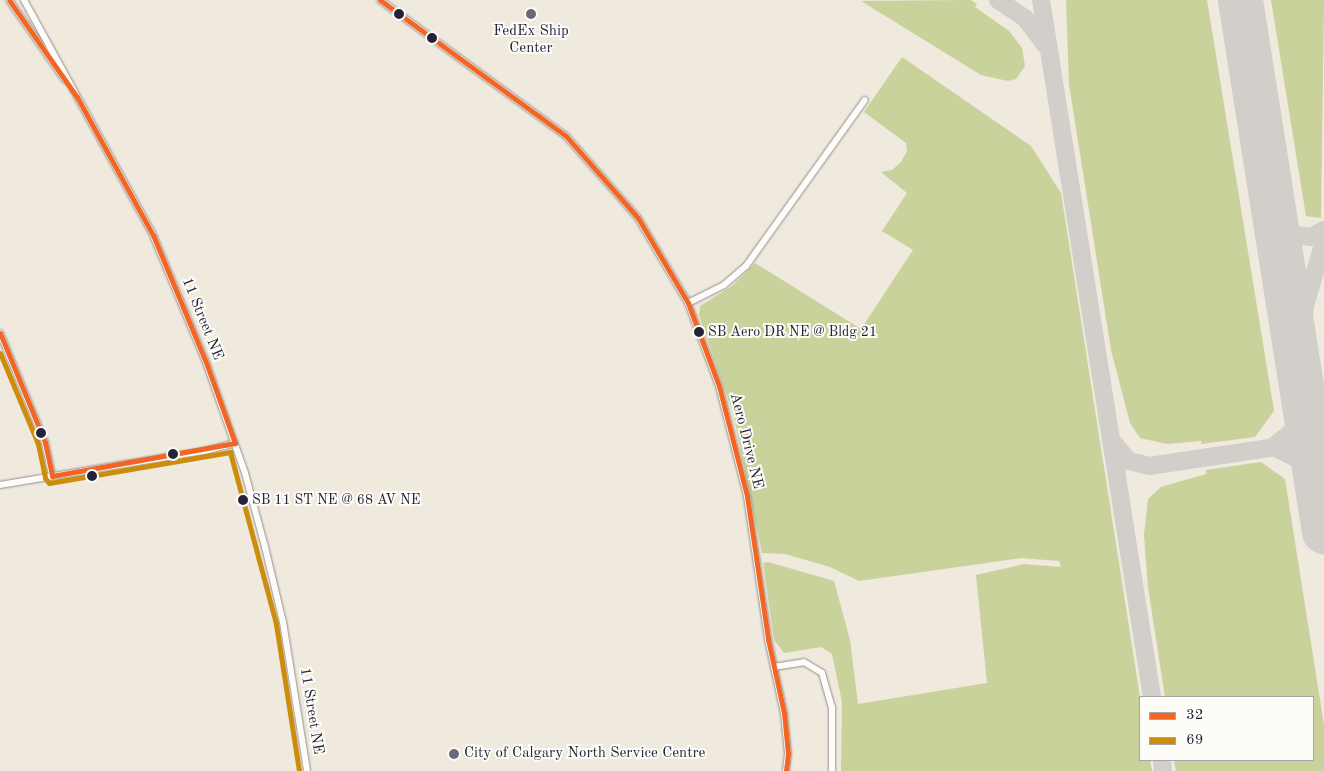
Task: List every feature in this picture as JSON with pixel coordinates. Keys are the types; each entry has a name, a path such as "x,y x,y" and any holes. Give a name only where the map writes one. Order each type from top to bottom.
{"street":[{"name":"11 Street NE","path":"9,0 77,97"},
{"name":"11 Street NE","path":"24,0 33,13 153,235 207,364 235,443 283,622 307,771"},
{"path":"29,0 33,13"},
{"name":"Aero Drive NE","path":"380,0 566,136 638,218 688,303 710,358 739,460 774,667 784,713 788,754 786,771"},
{"path":"688,303 724,285 746,266 865,100"},
{"path":"0,333 45,442 52,476"},
{"path":"0,485 235,443"},
{"path":"774,667 804,662 822,673 832,707 832,771"}],"green space":[{"path":"971,0 977,4 975,7 1009,31 1022,48 1025,66 1016,79 1008,81 981,75 861,1"},
{"path":"1066,0 1207,0 1274,411 1255,437 1201,444 1201,441 1167,444 1140,438 1130,423 1111,350 1069,84"},
{"path":"1271,0 1324,0 1321,218 1306,216"},
{"path":"902,57 1031,146 1061,193 1140,696 1139,761 1150,761 1152,771 841,771 842,702 832,654 821,647 784,653 774,640 763,563 768,562 834,581 850,640 858,704 987,683 976,575 1024,564 1061,567 1059,561 1021,558 859,581 830,567 785,554 762,553 733,413 699,315 700,306 732,286 755,263 861,329 913,250 882,231 907,193 881,172 892,170 901,162 907,151 906,143 864,112"},
{"path":"1261,462 1285,479 1324,725 1324,771 1176,771 1174,761 1314,761 1314,696 1165,696 1148,587 1144,535 1148,499 1161,487 1206,474 1206,470"}],"taxiway":[{"path":"998,0 1025,18 1045,45"},
{"path":"1041,0 1152,696"},
{"path":"1274,213 1291,234 1310,237 1324,230"},
{"path":"1299,372 1305,306 1324,241"},
{"path":"1274,446 1295,429 1303,399"},
{"path":"1304,402 1312,423 1324,434"},
{"path":"1112,441 1129,461 1149,466 1324,440"},
{"path":"1276,448 1302,461 1310,471 1318,494"},
{"path":"1318,483 1318,458 1324,448"},
{"path":"1162,761 1163,771"}],"runway":[{"path":"1240,0 1324,531"}],"transit line":[{"name":"32","path":"9,0 77,97 153,235 207,365 235,443"},
{"name":"32","path":"380,0 566,136 638,218 688,303 719,386 747,496 768,639 784,713 788,754 786,771"},
{"name":"32","path":"0,333 45,442 52,476"},
{"name":"69","path":"0,353 38,444 45,478 49,483 230,452 276,624 299,771"},
{"name":"32","path":"52,476 235,443"}],"place":[{"name":"FedEx Ship Center","path":"531,14"},
{"name":"SB Aero DR NE @ Bldg 21","path":"699,332"},
{"name":"SB 11 ST NE @ 68 AV NE","path":"243,500"},
{"name":"City of Calgary North Service Centre","path":"454,754"}]}
